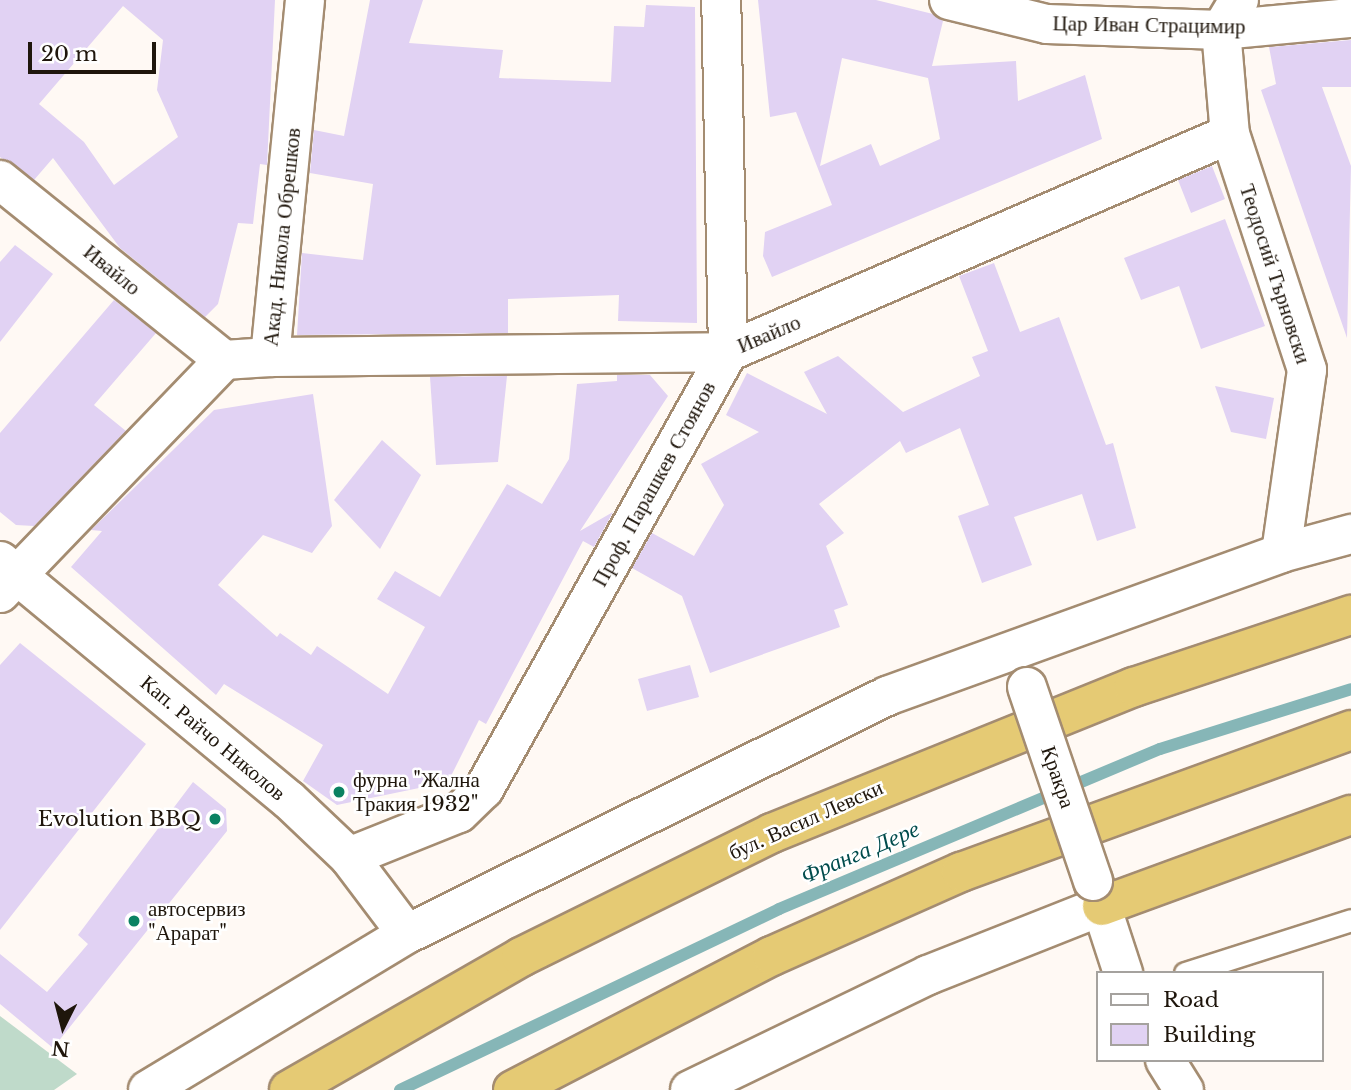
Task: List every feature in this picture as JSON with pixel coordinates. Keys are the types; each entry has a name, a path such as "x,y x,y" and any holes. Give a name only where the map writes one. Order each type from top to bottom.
{"highway":[{"name":"бул. Васил Левски","path":"289,1090 521,957 772,833 1134,687 1351,615"},
{"path":"513,1090 772,956 961,872 1351,730"},
{"path":"1098,894 1351,815"}],"street":[{"name":"Акад. Никола Обрешков","path":"224,360 270,357 305,0"},
{"path":"721,0 728,352"},
{"name":"Цар Иван Страцимир","path":"949,0 1049,12 1351,18"},
{"name":"Теодосий Търновски","path":"1230,15 1230,134 1307,370 1281,553"},
{"name":"Ивайло","path":"270,357 728,352 1230,134"},
{"name":"Ивайло","path":"0,180 224,360"},
{"name":"Проф. Парашкев Стоянов","path":"349,857 459,813 484,789 728,352"},
{"path":"6,577 224,360"},
{"path":"148,1090 407,934 816,730 1014,648 1281,553 1351,534"},
{"name":"Кап. Райчо Николов","path":"6,577 349,857 407,934"},
{"name":"Кракра","path":"1014,648 1122,971"},
{"path":"690,1090 1098,894"},
{"path":"1166,1062 1184,1090"}],"lane":[{"path":"1191,971 1351,920"}],"green space":[{"path":"0,1016 77,1074 54,1090 0,1090"}],"building":[{"path":"0,0 275,0 267,165 260,164 253,224 238,223 218,304 205,317 120,248 53,158 34,180 0,157","holes":["123,6 163,40 157,90 178,137 114,185 84,142 39,104"]},
{"path":"370,0 423,0 409,43 503,50 499,78 611,82 614,26 644,27 646,5 695,7 697,323 618,321 619,295 508,299 508,333 297,335 302,253 363,260 373,184 310,173 314,130 344,136"},
{"path":"758,0 876,0 933,14 943,21 932,66 1016,61 1018,101 1085,75 1102,139 772,277 763,256 765,232 832,205 796,112 770,117","holes":["842,58 928,78 940,139 880,166 871,144 820,166"]},
{"path":"1351,40 1351,87 1322,87 1351,166 1347,338 1261,90 1276,84 1269,47"},
{"path":"1212,166 1225,199 1191,213 1178,180"},
{"path":"1225,219 1265,326 1201,349 1179,286 1141,300 1124,258"},
{"path":"15,245 53,274 0,342 0,262"},
{"path":"994,263 1020,332 1059,317 1106,445 1113,443 1136,528 1097,541 1082,494 1014,517 1032,565 982,583 958,516 989,505 960,428 906,453 900,441 819,504 844,533 826,546 848,605 834,610 840,627 710,673 682,596 632,568 652,533 694,556 724,505 701,464 759,432 726,415 747,373 827,414 804,372 838,356 903,412 980,376 972,357 988,351 959,276"},
{"path":"114,300 156,333 94,405 126,431 34,526 16,525 0,512 0,433"},
{"path":"617,375 650,375 668,396 580,531 613,512 594,547 583,541 486,724 479,720 448,782 337,805 303,781 323,745 224,684 216,695 71,567 102,531 91,530 214,410 313,394 332,526 312,553 263,535 218,585 277,637 280,633 311,655 317,646 388,694 425,627 377,599 395,571 440,597 507,484 542,504 569,459 577,384 617,381"},
{"path":"507,376 498,462 436,465 430,377"},
{"path":"1215,386 1274,398 1266,439 1231,432"},
{"path":"382,440 421,475 380,549 334,500"},
{"path":"20,643 146,744 0,930 0,665"},
{"path":"690,665 699,697 647,711 638,679"},
{"path":"193,782 226,809 227,831 53,1048 0,1004 0,954 47,992 88,944 78,935"}],"waterway":[{"name":"Франга Дере","path":"400,1090 779,909 1160,749 1351,689"}],"place":[{"name":"фурна \"Жална Тракия 1932\"","path":"339,792"},
{"name":"Evolution BBQ","path":"215,819"},
{"name":"автосервиз \"Арарат\"","path":"134,921"}]}
